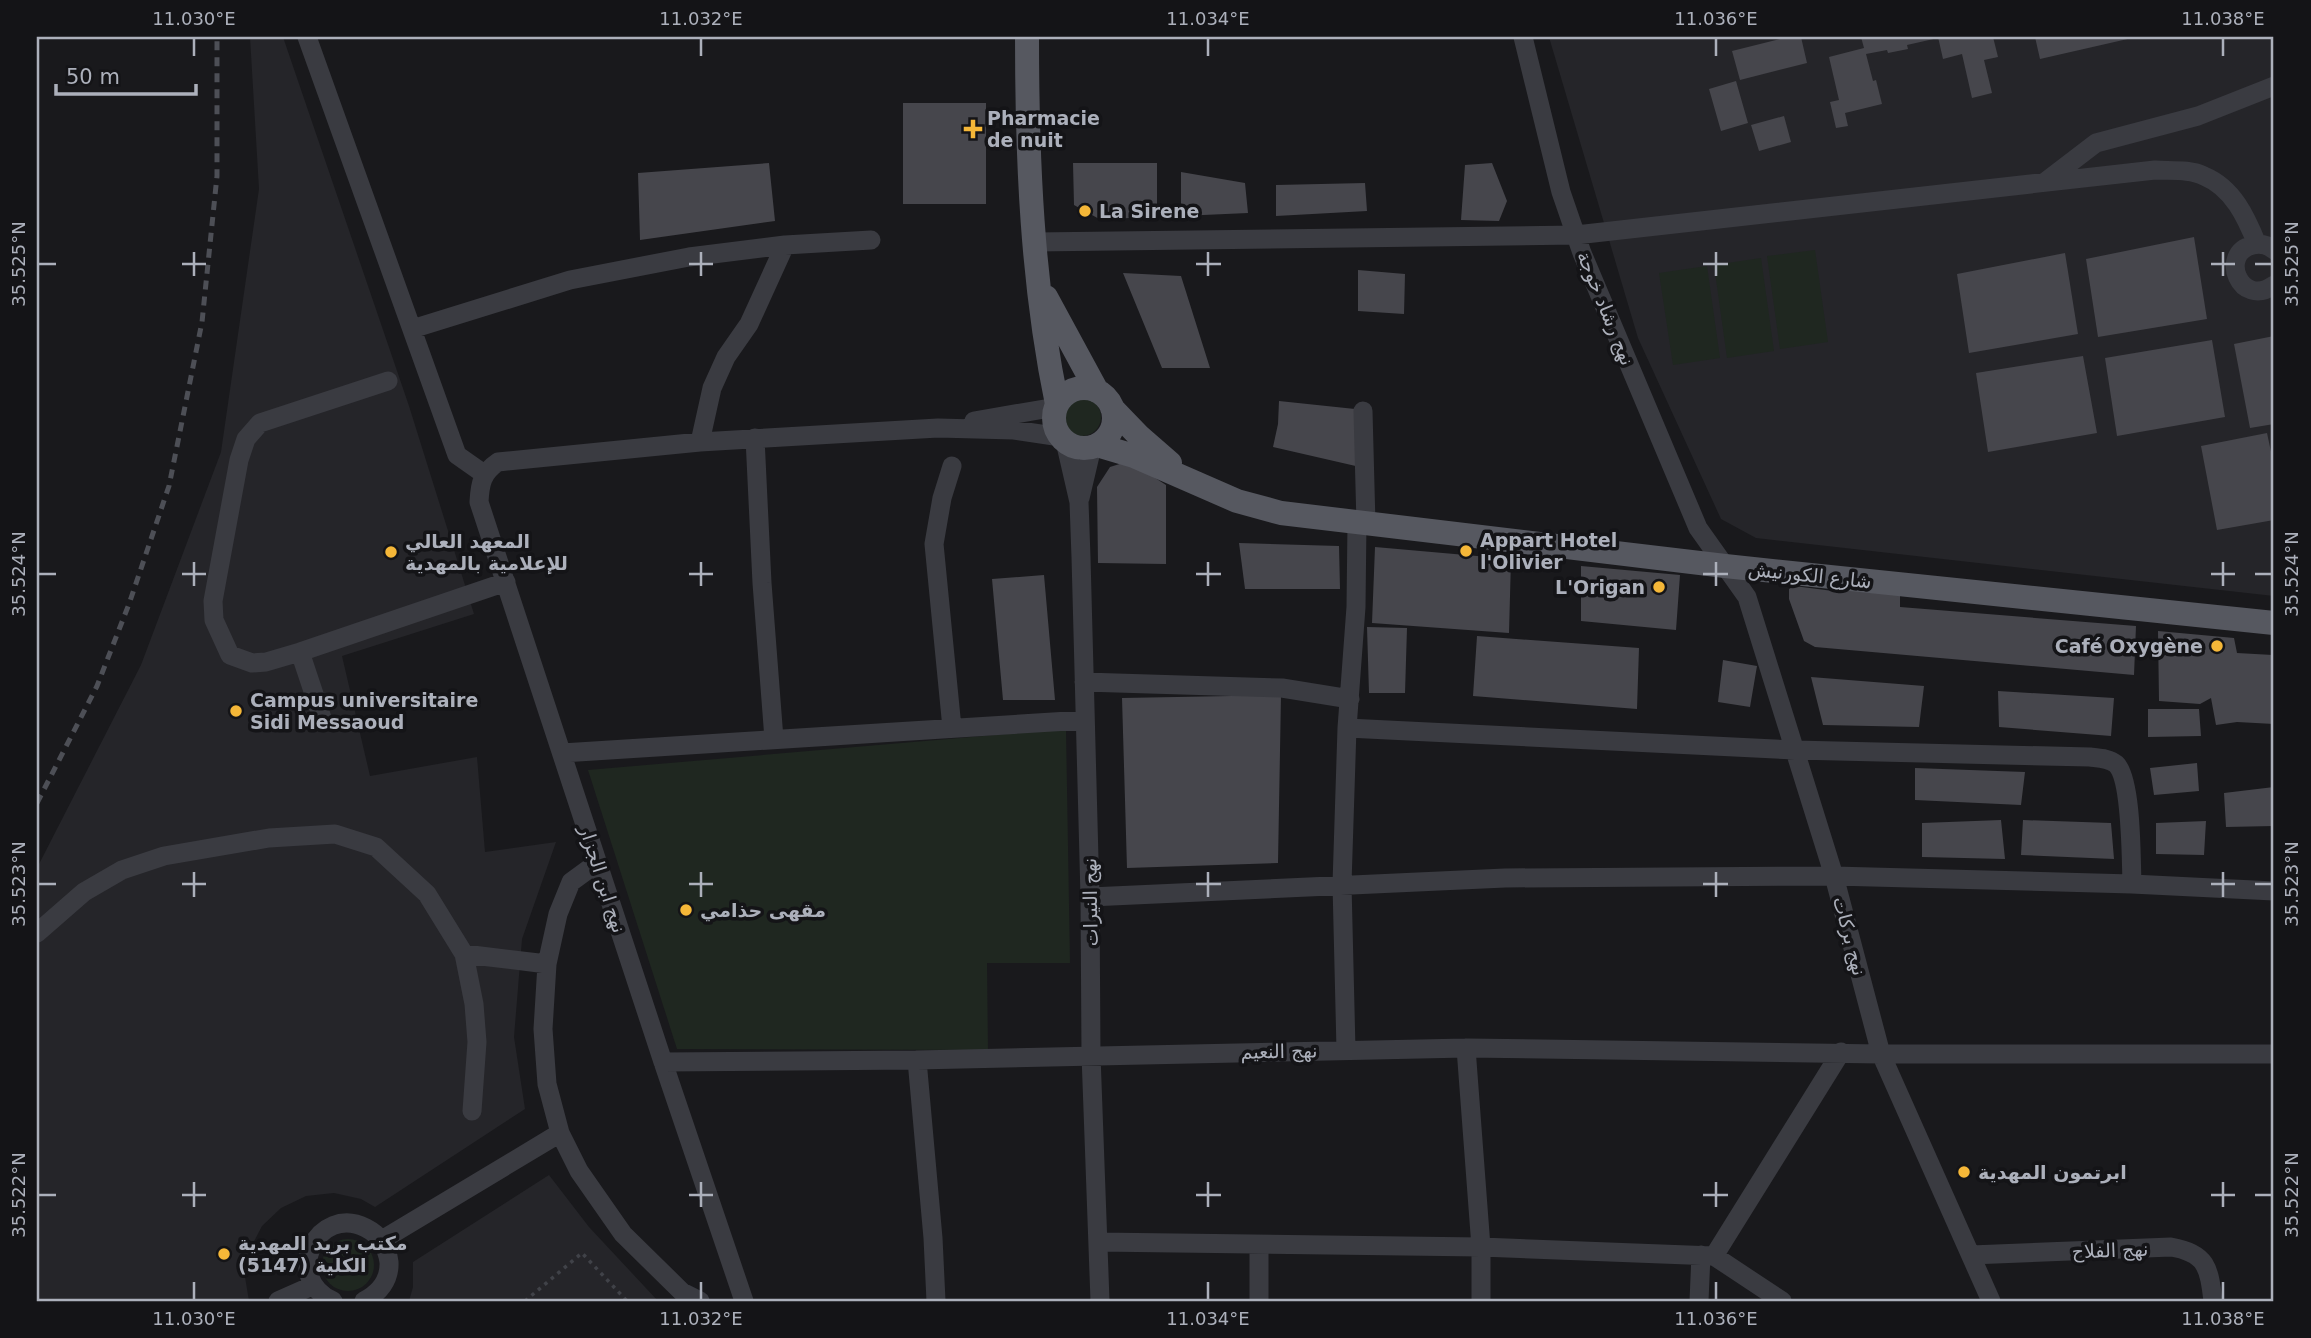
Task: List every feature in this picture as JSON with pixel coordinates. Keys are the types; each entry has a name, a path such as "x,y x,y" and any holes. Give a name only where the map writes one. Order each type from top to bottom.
{"main road":[{"path":"1027,37 1029,163 1046,352 1057,405 1054,422 1063,439 1078,447 1094,446 1104,440 1113,425 1105,400 1082,388 1074,389 1057,405"},
{"name":"شارع الكورنيش","path":"1039,285 1105,400 1139,436 1186,477"},
{"name":"شارع الكورنيش","path":"1094,446 1134,456 1237,501 1282,513 1725,566 2274,624"}],"street":[{"path":"307,37 457,455 491,468 700,442 755,438 937,428 1014,430 1063,439 1079,502"},
{"name":"نهج رشاد خوجة","path":"1523,37 1561,192 1576,235 1698,528 1725,566"},
{"path":"2044,183 2096,143 2198,116 2274,86"},
{"path":"1035,242 1576,235 2155,170 2183,171 2204,176 2228,192 2266,247"},
{"path":"412,329 570,280 689,257 785,245 871,240"},
{"path":"700,442 712,388 726,357 749,324 785,245"},
{"path":"2266,247 2249,246 2238,256 2235,262 2237,277 2241,284 2254,291 2262,291 2274,285"},
{"path":"388,381 260,423 246,439 239,460 213,601 214,620 230,655 252,663 266,662 506,582"},
{"path":"937,428 1057,405"},
{"path":"1346,1050 1342,884 1347,728 1362,523 1363,411"},
{"path":"755,438 762,583 774,739"},
{"path":"1079,502 1094,446"},
{"path":"952,466 942,498 934,544 952,728"},
{"name":"نهج ابن الجزار","path":"491,468 480,484 479,502 744,1301"},
{"name":"نهج النيرات","path":"1079,502 1090,897 1091,1055 1100,1301"},
{"name":"نهج بركات","path":"1725,566 1747,597 1834,876 1881,1054 1991,1301"},
{"path":"300,652 322,719"},
{"path":"1084,682 1282,688 1350,699"},
{"path":"562,753 1085,720"},
{"path":"1347,728 1795,750 2090,757 2106,760 2115,764 2124,781 2132,884"},
{"path":"37,933 84,892 122,870 164,856 269,838 335,834 376,847 427,894 464,954 474,1004 477,1042 472,1111"},
{"path":"597,863 571,882 558,914 547,964 543,1029 547,1084 560,1133 579,1171 623,1234 682,1292 700,1301"},
{"path":"1090,897 1505,878 1834,876 2132,884 2274,891"},
{"path":"464,954 547,964"},
{"path":"1466,1048 1481,1247 1481,1301"},
{"name":"نهج النعيم","path":"663,1062 918,1060 1466,1048 1881,1054 2274,1054"},
{"path":"1699,1301 1708,1256 1842,1052"},
{"path":"918,1060 936,1301"},
{"path":"382,1240 560,1133"},
{"path":"334,1301 325,1297 314,1285 307,1265 309,1251 324,1231 349,1223 373,1231 382,1240 388,1253 386,1281 364,1301"},
{"path":"1098,1242 1481,1247 1708,1256 1782,1301"},
{"path":"1259,1246 1259,1301"},
{"name":"نهج الفلاح","path":"1971,1255 2171,1247 2197,1254 2210,1277 2213,1301"},
{"path":"278,1301 314,1285"}],"path":[{"path":"526,1301 582,1253 626,1301"}],"shaded area":[{"name":"Campus universitaire Sidi Messaoud","path":"250,37 283,37 409,406 474,614 342,656 370,776 477,757 485,852 556,842 522,939 514,1037 525,1109 375,1207 361,1199 334,1193 306,1196 281,1208 262,1226 249,1251 245,1277 249,1301 37,1301 37,868 141,665 221,452 259,189"},
{"path":"1549,37 2274,37 2274,596 1756,538 1721,519 1638,338"},
{"path":"1815,250 1828,342 1780,349 1767,256"},
{"path":"1761,258 1774,351 1727,358 1714,265"},
{"path":"1707,266 1720,358 1673,365 1659,273"},
{"path":"1082,398 1096,403 1101,417 1096,431 1082,436 1068,431 1063,417 1068,403"},
{"path":"1066,729 1070,963 987,963 988,1050 677,1049 588,770"},
{"path":"549,1175 589,1227 658,1301 409,1301 413,1287 413,1262"},
{"path":"348,1239 358,1241 366,1247 372,1255 372,1275 366,1283 358,1289 348,1291 338,1289 330,1283 324,1275 322,1265 324,1255 330,1247 338,1241"}],"building":[{"path":"1788,37 1801,37 1807,63 1740,80 1732,51"},
{"path":"1861,37 1938,38 1907,45 1908,49 1866,54 1882,104 1845,113 1848,126 1836,128 1830,102 1839,100 1829,57 1864,48"},
{"path":"1938,37 1993,37 1998,57 1984,60 1992,93 1972,98 1962,54 1943,59"},
{"path":"2035,37 2132,37 2132,38 2040,59"},
{"path":"1736,81 1748,123 1721,131 1709,89"},
{"path":"903,103 986,103 986,204 903,204"},
{"path":"1784,116 1791,142 1759,151 1751,125"},
{"path":"769,163 775,221 640,240 638,173"},
{"path":"1073,163 1157,163 1157,216 1101,220 1074,205"},
{"path":"1492,163 1507,201 1499,221 1461,220 1465,165"},
{"path":"1181,172 1245,183 1248,213 1181,216"},
{"path":"1365,183 1367,211 1276,216 1276,185"},
{"path":"2194,237 2207,319 2098,337 2086,259"},
{"path":"2065,253 2078,334 1969,353 1957,274"},
{"path":"1358,270 1405,274 1404,314 1358,311"},
{"path":"1123,273 1181,276 1210,368 1162,368"},
{"path":"2274,336 2274,424 2250,428 2234,344"},
{"path":"2212,340 2225,417 2117,436 2105,358"},
{"path":"2083,356 2097,433 1988,452 1976,373"},
{"path":"1279,401 1355,409 1360,467 1273,447"},
{"path":"2267,433 2274,466 2274,520 2217,530 2201,446"},
{"path":"1129,461 1166,485 1166,564 1098,563 1097,487 1110,467"},
{"path":"1239,543 1339,546 1340,589 1245,589"},
{"path":"1375,547 1511,559 1509,633 1372,623"},
{"path":"1581,566 1680,575 1676,630 1581,621"},
{"path":"1044,575 1055,700 1003,700 992,579"},
{"path":"1843,585 1900,594 1900,607 2136,626 2134,675 1815,647 1804,641 1789,599 1789,589 1794,586 1841,592"},
{"path":"1367,627 1407,628 1405,693 1369,693"},
{"path":"2158,631 2234,638 2237,653 2273,655 2274,724 2237,722 2216,725 2211,698 2200,704 2159,701"},
{"path":"1477,636 1639,648 1637,709 1473,696"},
{"path":"1723,660 1757,666 1750,707 1718,702"},
{"path":"1811,677 1924,686 1919,727 1823,725"},
{"path":"1998,691 2114,698 2111,736 1999,727"},
{"path":"1281,695 1278,863 1127,868 1122,698"},
{"path":"2148,709 2199,709 2201,736 2148,737"},
{"path":"2197,763 2199,791 2154,795 2150,768"},
{"path":"1915,768 2025,772 2021,805 1915,800"},
{"path":"2274,787 2274,826 2226,827 2224,793"},
{"path":"2001,820 2005,859 1922,857 1922,823"},
{"path":"2023,820 2111,823 2114,859 2021,855"},
{"path":"2206,821 2204,855 2156,854 2156,823"}],"railway":[{"path":"37,803 97,686 129,604 169,486 202,322 217,176 217,37"}],"place":[{"name":"Pharmacie de nuit","path":"973,129"},
{"name":"La Sirene","path":"1085,211"},
{"name":"Appart Hotel l'Olivier","path":"1466,551"},
{"name":"المعهد العالي للإعلامية بالمهدية","path":"391,552"},
{"name":"L'Origan","path":"1659,587"},
{"name":"Café Oxygène","path":"2217,646"},
{"name":"Campus universitaire Sidi Messaoud","path":"236,711"},
{"name":"مقهى حذامي","path":"686,910"},
{"name":"ابرتمون المهدية","path":"1964,1172"},
{"name":"مكتب بريد المهدية الكلية (5147)","path":"224,1254"}]}
